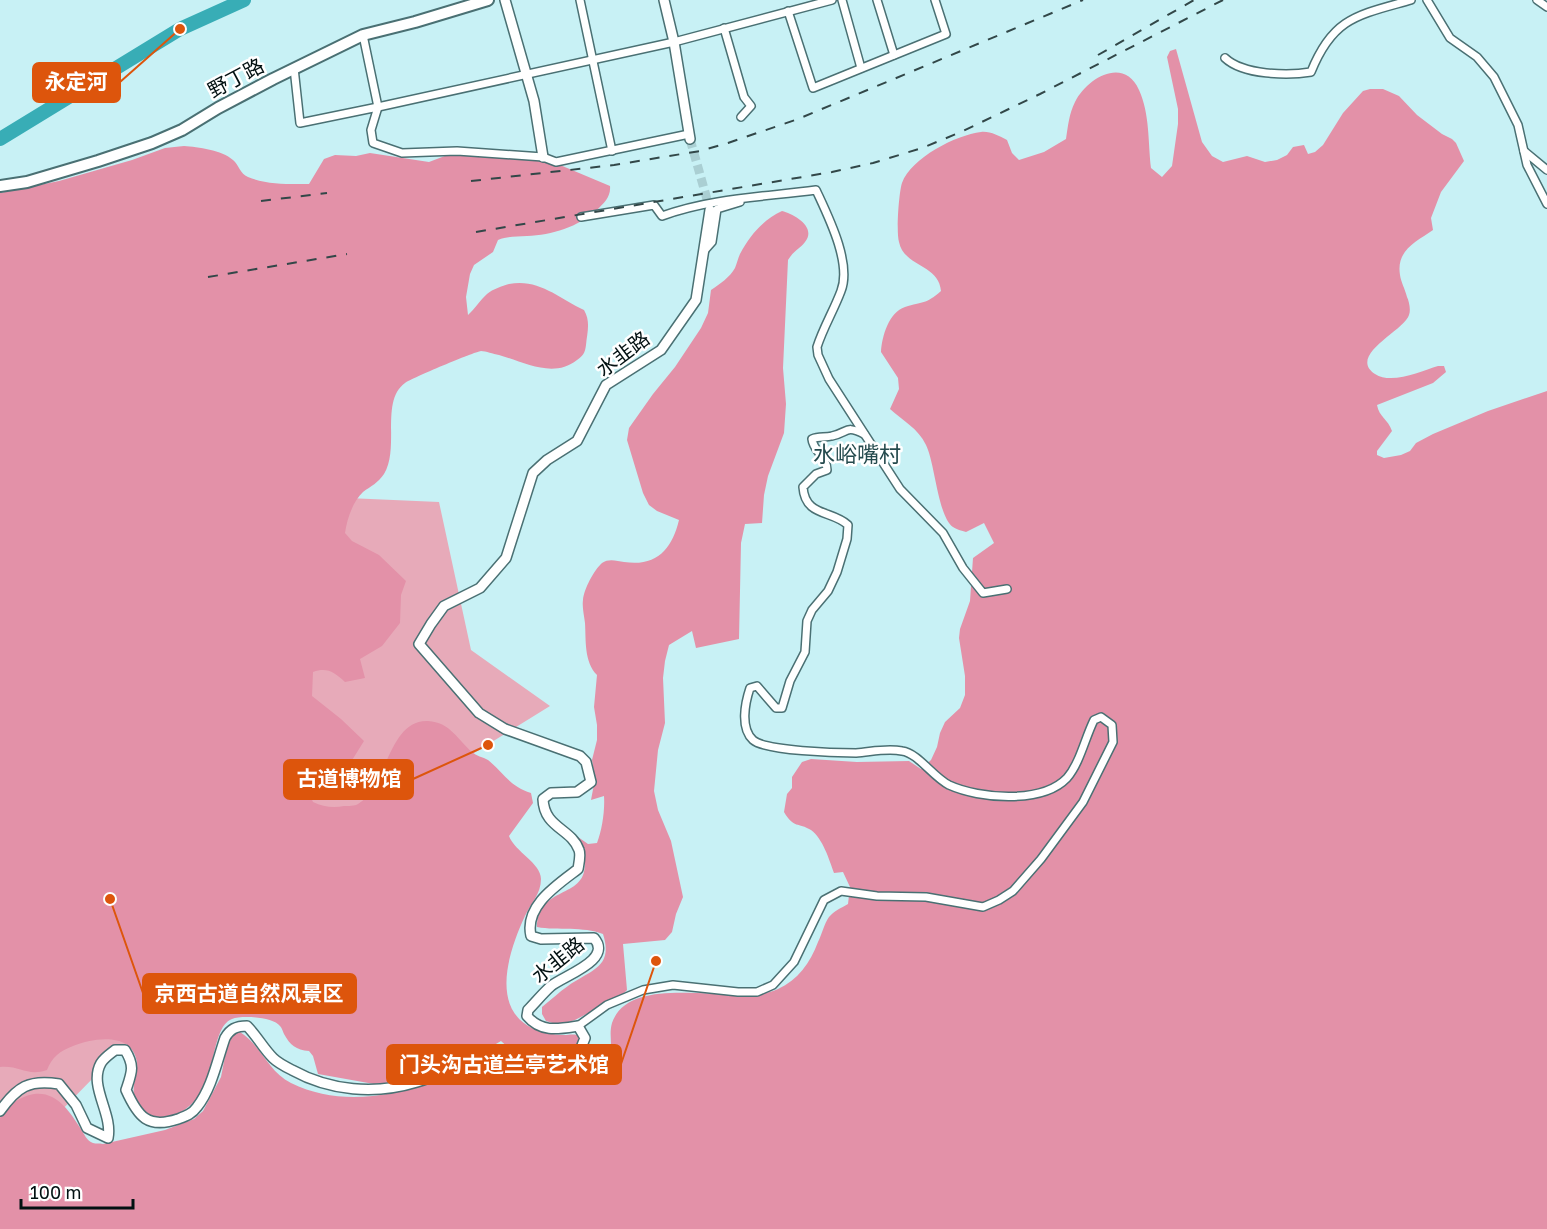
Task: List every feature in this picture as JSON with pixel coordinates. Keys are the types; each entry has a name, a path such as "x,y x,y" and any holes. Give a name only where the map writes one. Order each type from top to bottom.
{"main road":[{"name":"野丁路","path":"0,186 27,182 152,143 182,130 218,108 294,68 363,35 488,0"}],"street":[{"path":"505,0 534,101 543,157"},
{"path":"580,0 612,151"},
{"path":"363,35 378,107 371,130 373,143 402,153 458,152 543,157 556,162 689,137 674,42 664,0"},
{"path":"294,68 300,123 674,42 832,0"},
{"path":"842,0 861,68"},
{"path":"877,0 894,55"},
{"path":"788,11 813,87 946,34 935,0"},
{"path":"1225,58 1232,64 1250,70 1293,75 1311,72 1322,48 1332,34 1347,21 1411,0"},
{"path":"1427,0 1450,38 1478,57 1494,77 1518,125 1527,165 1547,204"},
{"path":"1537,0 1547,7"},
{"path":"724,28 744,97 751,106 741,117"},
{"path":"1524,151 1547,170"},
{"path":"581,217 654,205 662,216 731,199 816,190 835,228 844,277 842,290 817,347 818,355 829,379 900,489 943,532 963,568 983,593 1008,589"},
{"path":"704,250 712,242 717,209 751,198"},
{"name":"水韭路","path":"578,1026 555,1030 540,1027 527,1016 528,1010 551,986 595,959 600,951 599,944 594,938 541,939 531,936 529,925 538,904 550,890 578,869 580,851 574,842 550,821 543,810 543,799 552,793 577,792 591,782 586,762 578,755 505,729 479,713 419,644 444,606 480,588 506,558 533,473 547,460 577,441 606,385 662,350 696,300 710,210"},
{"path":"0,1111 17,1090 42,1081 59,1084 76,1105 87,1128 108,1138 110,1126 96,1078 101,1062 115,1050 125,1050 133,1062 126,1090 143,1118 154,1123 166,1124 189,1116 198,1107 208,1089 225,1038 238,1026 247,1026 274,1059 312,1080 333,1087 390,1088 417,1082 475,1058 495,1054 527,1075 557,1074 573,1060 581,1048 585,1038 578,1026 607,1005 642,990 673,985 757,992 773,985 794,962 824,900 841,891 877,896 926,897 983,907 1012,891 1041,859 1083,802 1104,762 1113,742 1112,724 1101,717 1094,720 1074,767 1067,777 1046,791 1028,795 1001,796 950,785 936,777 905,751 856,753 786,749 758,744 751,739 747,731 744,704 750,688 757,686 776,708 782,708 790,681 805,652 807,621 828,591 837,572 847,540 848,525 840,517 819,513 804,495 804,487 816,474 826,470 827,463 813,444 812,439 820,436 831,437 847,428 864,434"}],"shaded area":[{"path":"1176,49 1202,142 1212,156 1223,162 1247,156 1265,162 1277,160 1287,155 1293,147 1304,145 1308,154 1315,152 1323,145 1343,113 1363,91 1370,89 1383,89 1399,96 1417,115 1456,143 1464,161 1441,192 1431,218 1433,230 1414,243 1401,259 1400,275 1409,303 1409,315 1372,351 1368,359 1368,367 1382,377 1398,378 1438,366 1444,366 1446,372 1433,383 1377,405 1392,431 1377,451 1377,455 1384,458 1401,455 1410,451 1416,443 1433,434 1488,411 1547,391 1547,1229 0,1229 0,1118 14,1102 28,1095 42,1094 56,1099 77,1122 87,1139 94,1143 103,1144 165,1130 194,1119 203,1111 221,1077 228,1041 232,1035 240,1032 254,1044 283,1078 308,1090 343,1097 395,1092 472,1070 554,1080 568,1076 593,1056 611,1055 612,1023 623,1007 641,998 688,993 761,994 778,989 797,976 811,957 829,917 848,904 850,887 843,872 834,873 825,850 815,834 794,823 784,812 787,794 792,788 792,777 802,762 811,759 857,762 909,761 921,769 931,760 945,722 960,708 965,695 965,676 959,638 970,601 973,558 994,543 984,523 966,532 954,528 948,521 940,501 929,453 923,439 915,429 890,409 899,389 898,378 881,352 887,325 899,310 927,301 941,291 934,275 907,256 899,242 898,212 902,183 907,174 924,157 947,143 971,134 988,132 1007,140 1012,153 1019,160 1044,152 1066,139 1071,111 1088,85 1106,74 1115,73 1124,74 1139,90 1147,119 1151,168 1162,177 1172,166 1178,124 1178,109 1167,57 1170,51"},
{"path":"184,146 216,151 233,160 245,176 278,184 309,184 324,159 335,155 356,156 370,153 429,162 450,154 527,159 560,165 610,186 608,197 604,202 582,221 555,232 498,240 493,252 474,265 466,297 468,315 487,294 498,288 520,283 539,286 584,310 588,332 584,352 579,359 568,366 548,369 481,351 410,380 398,391 393,401 391,451 384,474 356,500 345,533 352,541 379,555 406,581 401,595 400,623 382,646 360,659 365,678 345,682 330,671 313,672 312,696 364,741 341,778 317,780 310,784 309,793 313,802 332,807 358,804 368,796 376,784 396,742 404,731 415,723 428,721 448,728 467,747 488,760 512,783 531,793 533,803 509,836 537,868 541,884 514,944 509,960 507,992 511,1006 519,1018 532,1028 552,1034 577,1035 581,1039 558,1066 523,1073 518,1069 513,1053 501,1041 479,1054 452,1063 437,1058 431,1059 405,1078 394,1082 374,1084 318,1074 313,1056 309,1051 291,1044 276,1023 250,1017 237,1018 225,1025 219,1034 208,1076 193,1102 181,1112 158,1118 145,1112 135,1098 137,1063 134,1053 120,1041 101,1039 73,1046 57,1055 47,1070 40,1072 0,1067 0,193 59,181 165,148"},
{"path":"782,211 802,222 806,226 808,236 788,260 783,368 786,404 784,433 768,476 762,523 745,524 741,543 739,639 696,648 692,631 669,645 665,661 663,678 665,723 658,750 654,791 658,810 671,841 683,897 672,932 665,940 623,944 627,990 621,996 575,1020 559,1025 546,1021 542,1014 542,1007 565,988 598,967 603,961 606,945 603,934 587,930 537,927 540,912 548,902 578,883 584,874 584,859 578,837 588,844 597,843 603,820 604,796 591,800 595,779 592,760 597,740 594,707 597,675 590,664 586,650 584,596 593,575 605,561 646,562 661,554 672,540 679,520 649,505 643,493 627,440 629,428 701,328 708,313 711,290 733,271 739,256 753,234 769,219"},
{"path":"302,496 439,502 471,650 550,706 382,810 191,978 5,1168 0,1170 0,726"}],"waterway":[{"path":"0,139 180,29 244,0"}],"tunnel":[{"path":"690,139 710,210"}],"railway":[{"path":"471,181 614,165 700,151 728,143 798,119 1083,0"},
{"path":"1098,55 1194,0"},
{"path":"476,232 832,172 873,163 922,148 1040,94 1223,0"},
{"path":"261,201 327,193"},
{"path":"208,277 347,254"}],"place":[{"name":"永定河","path":"180,29"},
{"name":"古道博物馆","path":"488,745"},
{"name":"京西古道自然风景区","path":"110,899"},
{"name":"门头沟古道兰亭艺术馆","path":"656,961"}],"district":[{"name":"水峪嘴村","path":"857,454"}]}
